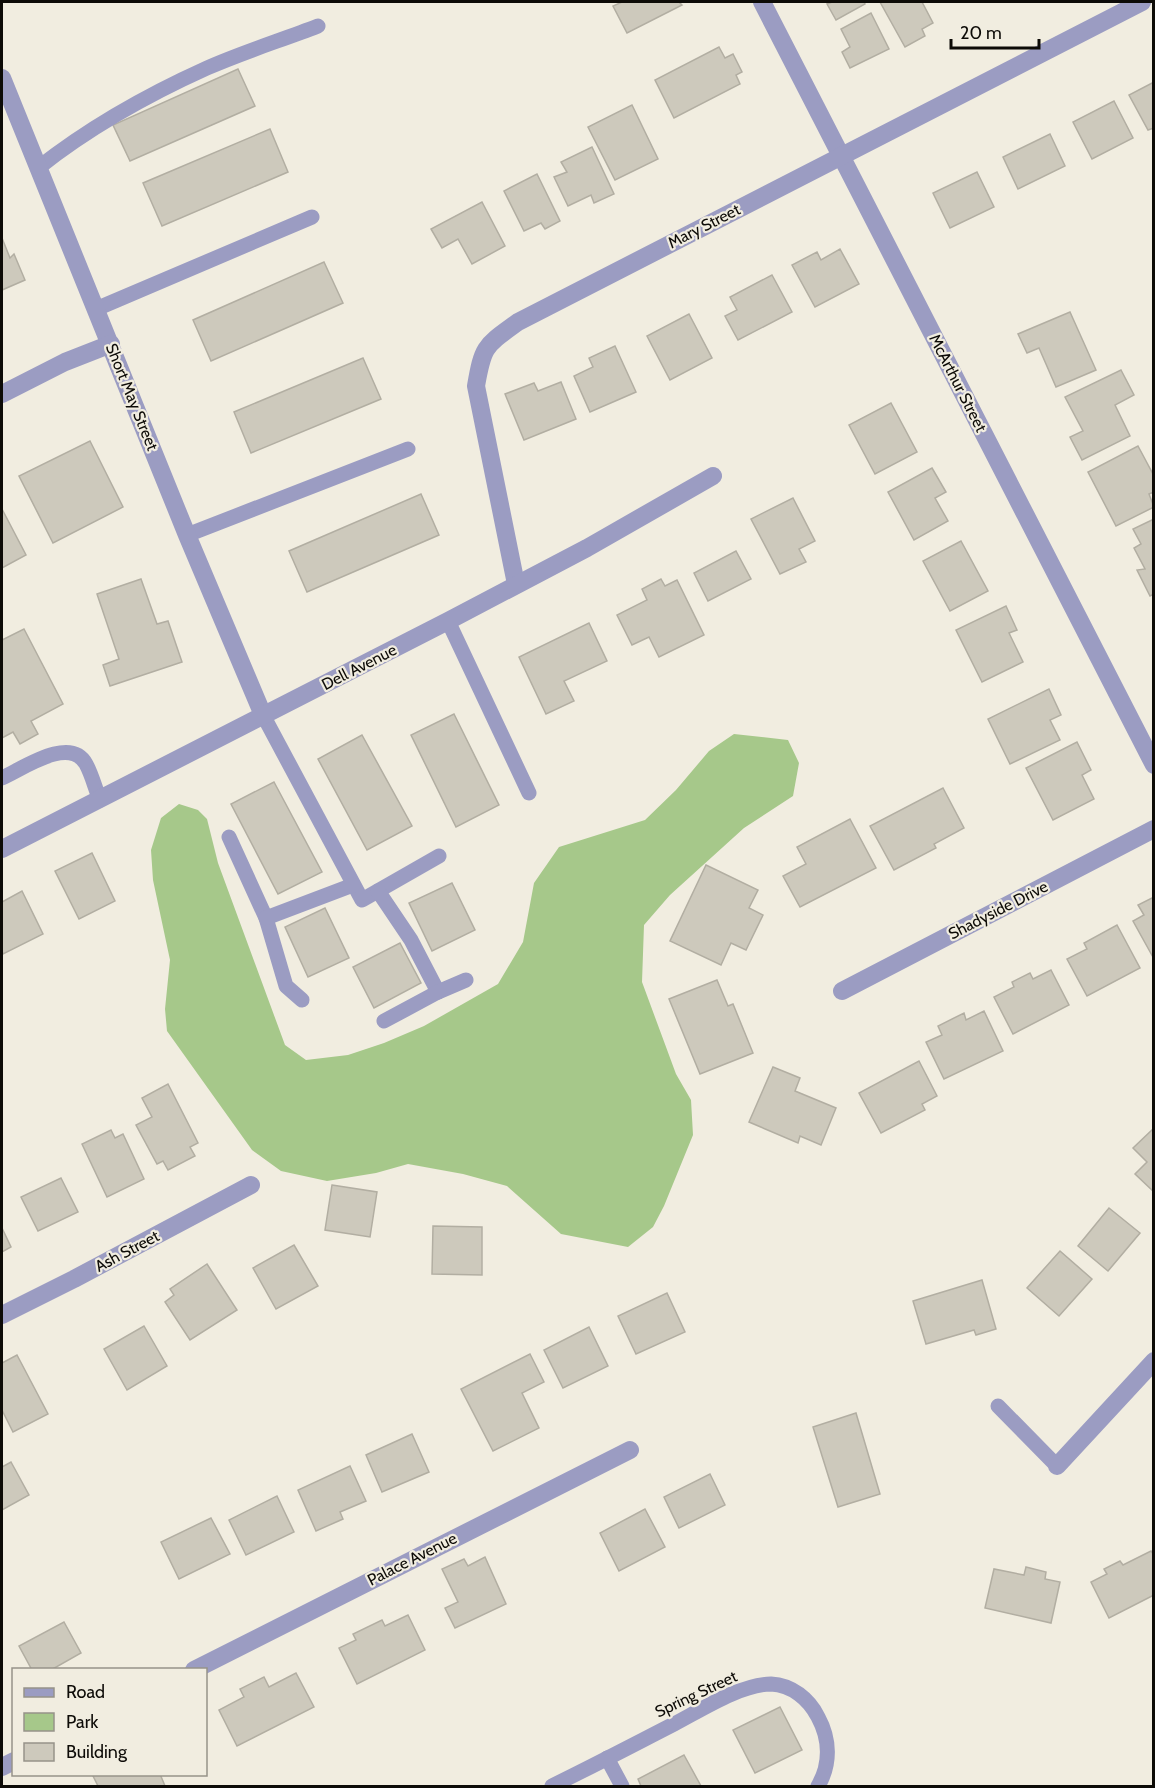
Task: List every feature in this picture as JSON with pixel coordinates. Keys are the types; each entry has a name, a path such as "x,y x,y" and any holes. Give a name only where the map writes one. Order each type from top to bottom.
{"street":[{"name":"McArthur Street","path":"762,2 1154,765"},
{"name":"Mary Street","path":"516,584 476,386 481,358 488,344 518,322 1142,2"},
{"name":"Short May Street","path":"2,78 187,535 263,715"},
{"path":"2,394 65,362 111,344"},
{"name":"Dell Avenue","path":"2,849 587,548 712,476"},
{"name":"Shadyside Drive","path":"842,991 1154,829"},
{"name":"Ash Street","path":"2,1315 85,1274 250,1185"},
{"path":"1056,1466 1154,1361"},
{"name":"Palace Avenue","path":"198,1668 630,1450"}],"lane":[{"path":"38,168 72,142 111,117 208,68 318,26"},
{"path":"96,309 312,217"},
{"path":"187,535 408,449"},
{"path":"448,621 530,793"},
{"path":"263,715 362,900 439,856"},
{"path":"2,778 55,753 68,752 86,763 100,800"},
{"path":"229,837 267,918 286,986 302,1000"},
{"path":"267,918 354,885"},
{"path":"378,891 411,940 438,992"},
{"path":"384,1021 466,980"},
{"path":"998,1406 1056,1466"},
{"name":"Spring Street","path":"552,1786 720,1700 753,1687 772,1684 793,1690 808,1702 818,1717 826,1736 828,1757 824,1776 818,1786"},
{"path":"607,1758 622,1786"}],"green space":[{"path":"734,734 788,740 799,763 793,796 744,828 670,895 644,925 642,982 676,1074 691,1100 693,1135 653,1227 628,1247 561,1234 507,1186 463,1174 408,1164 376,1173 327,1181 281,1171 252,1150 167,1031 165,1009 170,960 153,880 151,850 161,818 179,804 198,810 207,819 218,863 285,1045 306,1060 348,1055 424,1026 498,984 523,942 534,883 559,847 645,820 676,790 709,751"}],"building":[{"path":"622,2 679,2 682,5 627,33 613,6"},
{"path":"864,2 865,4 836,20 827,4"},
{"path":"880,2 922,2 933,23 922,29 925,36 905,47"},
{"path":"871,13 889,49 850,68 842,52 850,47 841,29"},
{"path":"719,47 725,58 733,54 742,72 736,75 740,84 674,118 655,80"},
{"path":"238,69 255,106 130,161 113,125"},
{"path":"1154,82 1154,128 1148,130 1129,95"},
{"path":"1114,101 1133,138 1092,159 1073,122"},
{"path":"632,105 658,159 615,180 588,127"},
{"path":"270,129 288,172 162,226 143,183"},
{"path":"1050,134 1065,166 1018,189 1003,157"},
{"path":"592,147 614,194 594,203 591,195 568,206 554,177 567,172 561,162"},
{"path":"977,172 994,207 950,228 933,193"},
{"path":"537,174 560,221 545,229 541,223 524,231 504,191"},
{"path":"482,202 505,246 472,264 458,239 442,248 431,229"},
{"path":"2,238 10,258 14,254 25,280 2,290"},
{"path":"840,249 859,284 815,307 792,265 817,252 821,260"},
{"path":"324,262 343,303 211,361 193,320"},
{"path":"772,275 792,312 738,340 725,316 737,310 730,297"},
{"path":"1070,312 1096,370 1056,387 1039,348 1027,353 1018,334"},
{"path":"689,314 712,358 670,380 647,336"},
{"path":"615,346 636,392 590,412 574,376 593,367 589,358"},
{"path":"363,358 381,399 251,453 234,412"},
{"path":"1121,370 1134,395 1115,405 1130,436 1082,460 1070,437 1083,431 1065,397"},
{"path":"561,382 576,419 524,440 505,394 534,383 538,391"},
{"path":"891,403 917,452 875,474 849,425"},
{"path":"90,441 123,507 53,543 19,476"},
{"path":"1138,446 1154,476 1154,492 1149,494 1154,507 1116,526 1088,472"},
{"path":"932,468 946,492 935,498 948,521 914,540 888,492"},
{"path":"421,494 439,535 307,592 289,551"},
{"path":"793,498 815,541 799,549 806,562 780,574 751,519"},
{"path":"2,509 26,555 2,568"},
{"path":"1154,519 1154,594 1150,596 1137,570 1145,569 1134,548 1141,544 1133,529"},
{"path":"961,541 988,591 950,611 923,561"},
{"path":"736,551 751,579 708,601 694,573"},
{"path":"141,579 157,624 168,621 182,662 110,686 103,665 119,659 97,594"},
{"path":"661,579 665,586 677,580 704,635 659,657 649,637 632,645 617,615 647,600 642,589"},
{"path":"1006,606 1017,630 1009,633 1023,662 982,682 956,630"},
{"path":"589,623 607,661 564,681 574,701 546,714 519,657"},
{"path":"24,629 63,704 31,721 38,734 20,744 13,732 2,738 2,640"},
{"path":"1049,689 1061,715 1050,720 1060,740 1010,764 988,719"},
{"path":"454,714 499,805 456,827 411,735"},
{"path":"362,735 412,826 367,850 318,759"},
{"path":"1077,742 1091,770 1082,775 1094,799 1053,820 1026,768"},
{"path":"274,782 322,872 278,894 231,804"},
{"path":"943,788 964,828 934,844 936,848 894,870 870,826"},
{"path":"850,819 876,868 800,907 783,876 806,864 797,847"},
{"path":"92,853 115,901 79,919 55,871"},
{"path":"706,865 758,890 749,908 763,915 746,950 731,943 721,965 670,941"},
{"path":"452,883 475,930 432,951 409,903"},
{"path":"22,891 43,934 3,954 2,902"},
{"path":"1154,897 1154,959 1133,921 1144,915 1138,905"},
{"path":"325,908 349,958 308,977 285,927"},
{"path":"1117,925 1140,968 1087,996 1067,959 1087,949 1084,943"},
{"path":"400,943 421,983 374,1008 353,967"},
{"path":"1051,970 1069,1005 1013,1034 994,997 1014,987 1012,982 1030,973 1033,979"},
{"path":"717,980 728,1006 733,1004 753,1053 700,1074 669,999"},
{"path":"984,1011 1003,1051 944,1079 926,1042 942,1035 938,1026 964,1013 966,1020"},
{"path":"919,1061 937,1096 922,1104 925,1110 881,1133 859,1093"},
{"path":"773,1067 800,1078 795,1091 836,1108 821,1145 800,1136 798,1143 749,1122"},
{"path":"168,1084 198,1143 190,1147 195,1156 168,1170 163,1161 157,1164 136,1125 152,1117 142,1098"},
{"path":"1154,1128 1154,1192 1135,1174 1147,1162 1133,1148"},
{"path":"111,1130 115,1138 123,1134 144,1179 107,1197 82,1144"},
{"path":"61,1178 78,1212 38,1231 21,1197"},
{"path":"332,1185 377,1192 370,1237 325,1230"},
{"path":"1109,1208 1140,1233 1108,1271 1078,1246"},
{"path":"433,1226 482,1227 482,1275 432,1274"},
{"path":"2,1228 11,1247 2,1252"},
{"path":"294,1245 318,1286 276,1309 253,1268"},
{"path":"1060,1251 1092,1279 1059,1316 1027,1288"},
{"path":"207,1264 237,1310 190,1340 165,1302 174,1295 170,1289"},
{"path":"982,1280 996,1329 976,1335 974,1330 926,1344 913,1301"},
{"path":"667,1293 685,1332 636,1354 618,1316"},
{"path":"144,1326 167,1366 127,1390 104,1349"},
{"path":"589,1327 608,1366 563,1388 544,1350"},
{"path":"530,1354 544,1382 522,1393 539,1428 493,1451 461,1389"},
{"path":"17,1355 48,1414 13,1432 2,1410 2,1363"},
{"path":"856,1413 880,1494 838,1507 813,1427"},
{"path":"412,1434 429,1472 382,1492 366,1455"},
{"path":"11,1462 29,1495 2,1510 2,1467"},
{"path":"350,1466 366,1501 340,1512 343,1519 316,1531 298,1490"},
{"path":"710,1474 725,1505 679,1528 664,1497"},
{"path":"277,1496 294,1532 246,1555 229,1520"},
{"path":"645,1509 665,1547 619,1571 600,1533"},
{"path":"211,1518 230,1554 179,1579 161,1542"},
{"path":"1151,1551 1154,1555 1154,1595 1109,1618 1091,1582 1107,1574 1104,1569 1120,1561 1123,1565"},
{"path":"485,1557 506,1604 455,1628 445,1608 458,1602 442,1569 464,1559 468,1566"},
{"path":"1026,1567 1046,1572 1045,1579 1060,1582 1051,1623 985,1608 994,1569 1024,1575"},
{"path":"408,1615 425,1650 357,1684 339,1648 356,1640 353,1634 382,1620 385,1626"},
{"path":"64,1622 81,1653 55,1668 31,1668 19,1646"},
{"path":"296,1673 314,1707 237,1746 219,1710 244,1697 240,1689 264,1677 269,1687"},
{"path":"780,1707 802,1750 755,1773 733,1730"},
{"path":"684,1755 701,1786 641,1786 638,1779"},
{"path":"93,1776 161,1776 165,1786 98,1786"}]}
